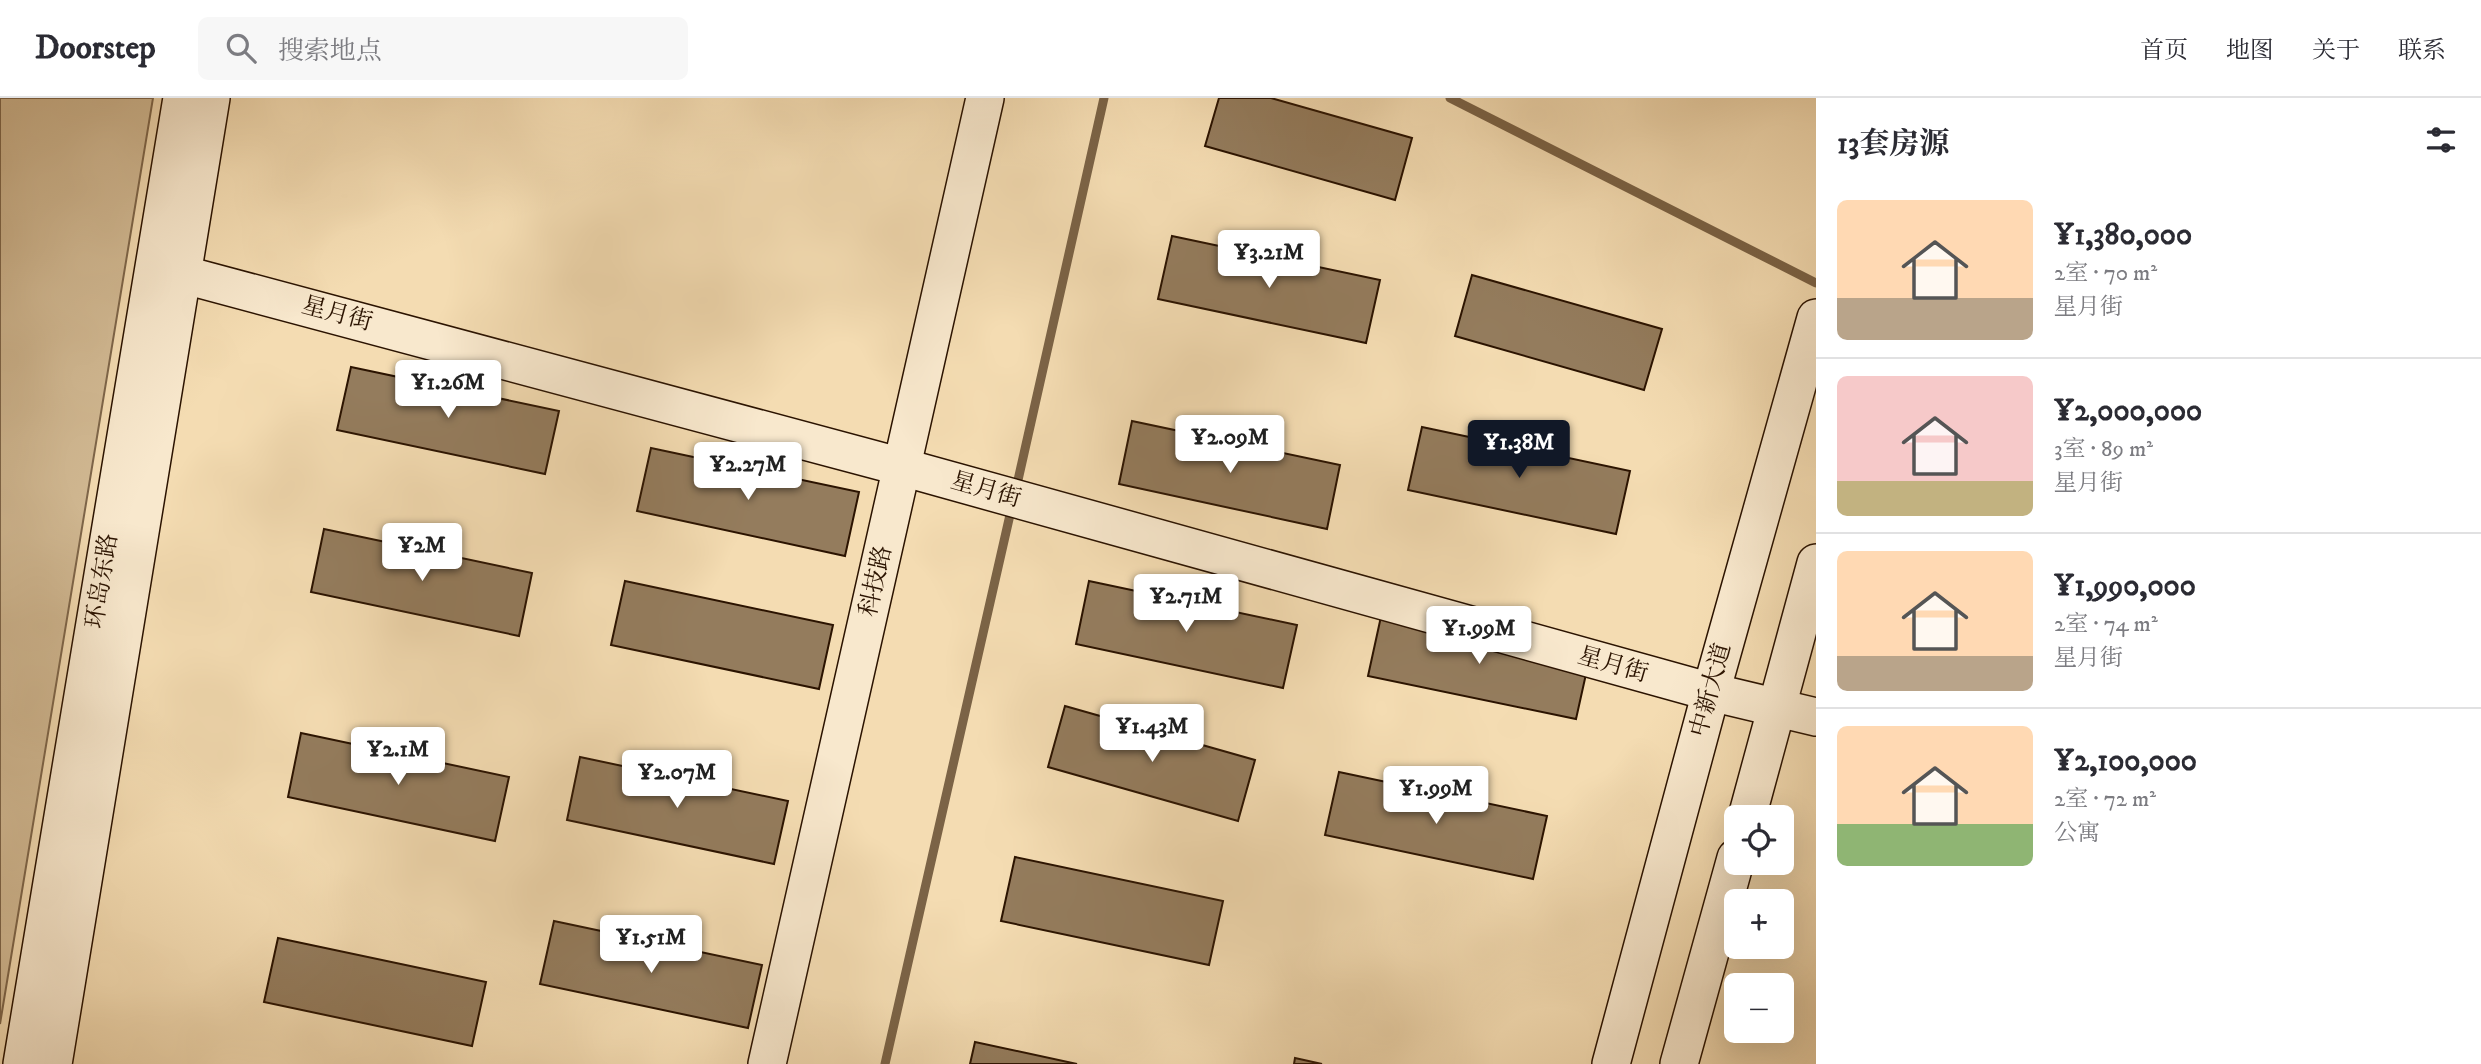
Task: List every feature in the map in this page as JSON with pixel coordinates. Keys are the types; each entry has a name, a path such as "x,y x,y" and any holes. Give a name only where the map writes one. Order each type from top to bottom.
{"street":[{"name":"环岛东路","path":"53,1064 169,270 183,98"},
{"name":"环岛东路","path":"22,1064 169,270 211,98"},
{"name":"科技路","path":"767,1064 985,98"},
{"name":"星月街","path":"169,270 902,467 1710,692 1816,717"},
{"name":"中新大道","path":"1611,1064 1710,692 1816,318"},
{"path":"1750,805 1816,563"},
{"path":"1679,1064 1731,875"}],"shaded area":[{"path":"0,98 153,98 0,1024"}],"building":[{"path":"1219,98 1271,98 1412,138 1395,200 1205,146"},
{"path":"1172,236 1380,280 1366,343 1158,299"},
{"path":"1472,275 1662,329 1644,390 1455,336"},
{"path":"351,367 559,411 545,474 337,430"},
{"path":"1132,421 1340,465 1327,529 1119,484"},
{"path":"1422,427 1630,471 1616,534 1408,490"},
{"path":"651,448 859,492 845,556 637,511"},
{"path":"324,529 532,573 519,636 311,592"},
{"path":"625,581 833,625 819,689 611,645"},
{"path":"1089,581 1297,625 1283,688 1076,644"},
{"path":"1382,612 1590,656 1576,719 1368,676"},
{"path":"1065,706 1255,760 1238,821 1048,767"},
{"path":"301,733 509,777 495,841 288,797"},
{"path":"580,757 788,801 774,864 567,820"},
{"path":"1339,772 1547,816 1533,879 1325,835"},
{"path":"1015,857 1223,901 1209,965 1001,921"},
{"path":"554,921 762,965 748,1028 540,984"},
{"path":"278,938 486,982 472,1046 264,1002"},
{"path":"975,1042 1077,1064 970,1064"},
{"path":"1295,1058 1322,1064 1294,1064"}],"waterway":[{"path":"1016,489 1104,98"},
{"path":"1450,98 1816,283"},
{"path":"885,1064 1012,506"}]}
